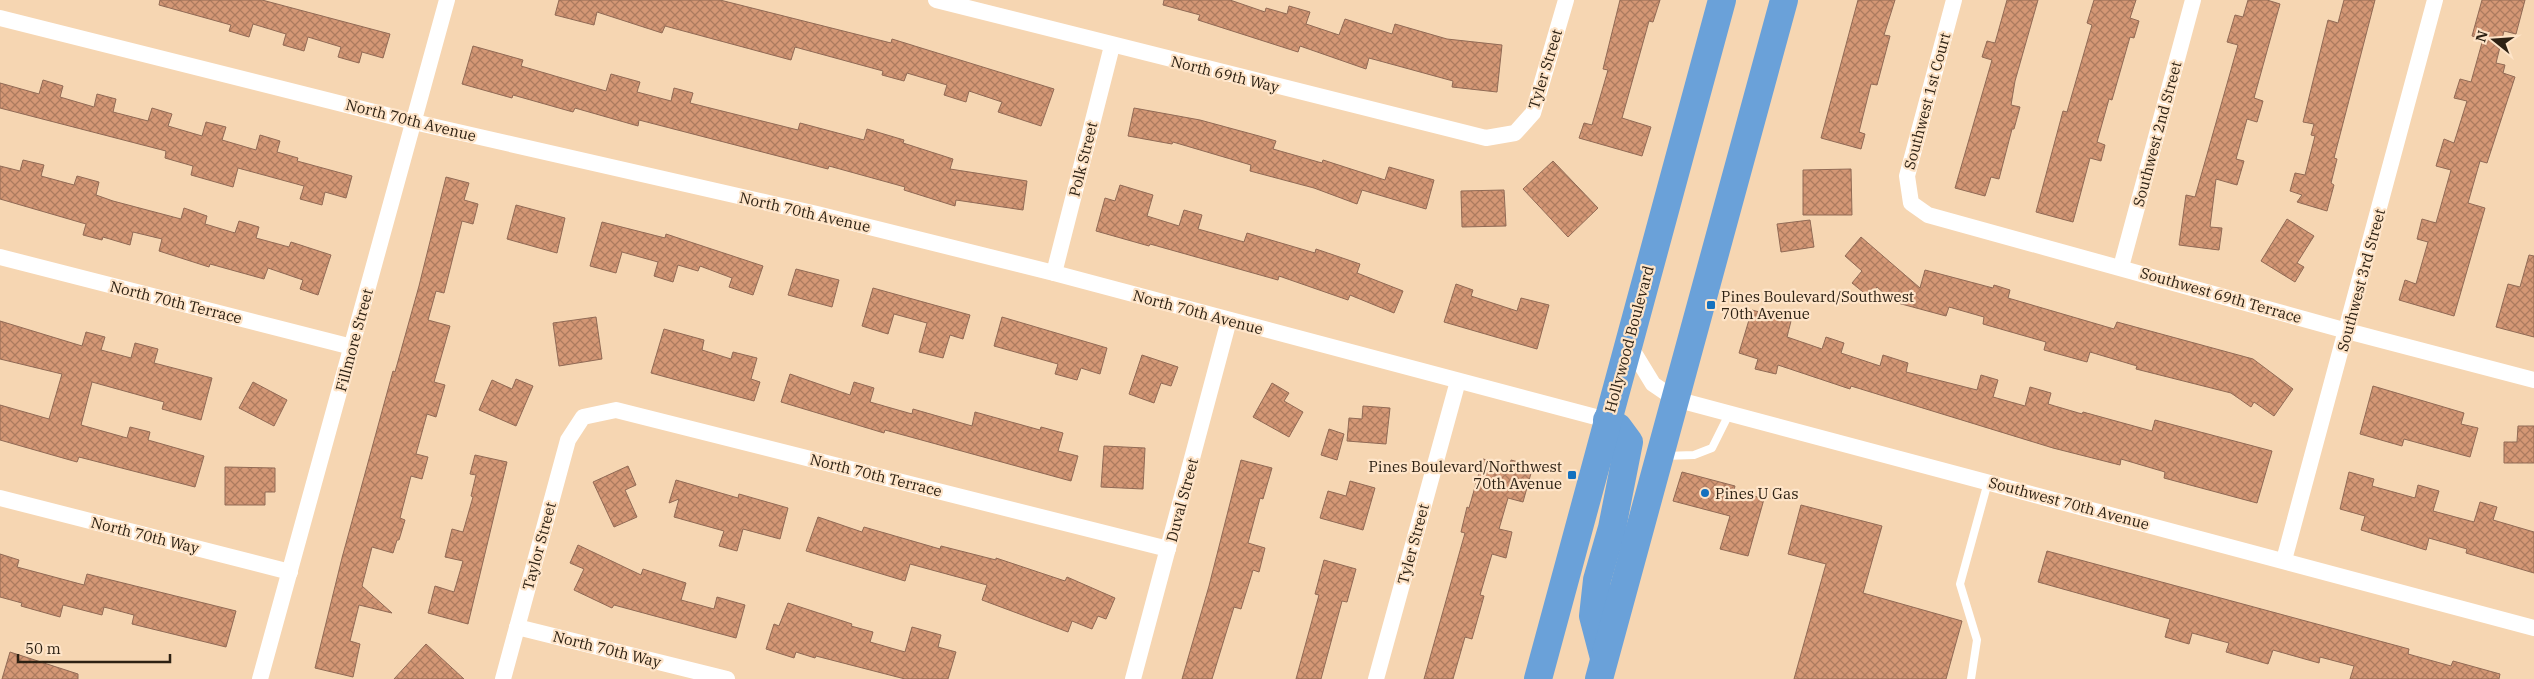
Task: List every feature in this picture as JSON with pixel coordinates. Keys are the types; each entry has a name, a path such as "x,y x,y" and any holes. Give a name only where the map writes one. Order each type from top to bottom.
{"highway":[{"name":"Hollywood Boulevard","path":"1538,679 1722,0"},
{"path":"1602,669 1784,0"},
{"path":"1602,669 1593,616 1597,580 1612,528 1629,442 1618,428 1607,420"}],"street":[{"name":"Fillmore Street","path":"260,679 447,0"},
{"name":"North 69th Way","path":"936,0 1112,46 1486,138 1515,133"},
{"name":"Tyler Street","path":"1515,133 1533,113 1566,0"},
{"name":"Southwest 1st Court","path":"1912,203 1907,176 1954,0"},
{"name":"Southwest 2nd Street","path":"2121,267 2193,0"},
{"name":"Southwest 3rd Street","path":"2284,560 2435,0"},
{"name":"North 70th Avenue","path":"0,18 414,122 817,214 1054,273 1607,420"},
{"name":"Polk Street","path":"1054,273 1112,46"},
{"name":"Southwest 69th Terrace","path":"1912,203 1928,215 2347,331 2534,380"},
{"name":"North 70th Terrace","path":"0,257 352,348"},
{"name":"Duval Street","path":"1133,679 1230,320"},
{"name":"Southwest 70th Avenue","path":"1628,343 1653,384 1675,400 2284,560 2534,628"},
{"name":"Tyler Street","path":"1376,679 1458,381"},
{"name":"North 70th Terrace","path":"583,417 616,410 1168,549"},
{"name":"Taylor Street","path":"503,679 568,440 583,417"},
{"name":"North 70th Way","path":"0,498 290,572"},
{"name":"North 70th Way","path":"517,627 726,679"}],"lane":[{"path":"1660,456 1694,455 1712,448 1729,414"},
{"path":"1971,679 1977,640 1960,584 1988,482"}],"building":[{"path":"160,0 262,0 390,34 383,58 362,52 359,63 338,57 341,47 308,37 304,51 283,45 286,34 253,24 249,37 229,31 231,25 159,5"},
{"path":"559,0 720,0 891,43 892,39 1054,89 1041,126 998,112 1002,102 969,91 966,102 944,95 947,85 907,73 904,81 882,75 883,71 795,47 791,60 665,26 662,33 597,12 594,25 555,15"},
{"path":"1164,0 1230,0 1265,12 1266,8 1287,14 1289,6 1310,12 1306,24 1339,35 1345,19 1392,34 1395,24 1447,39 1502,45 1497,92 1452,87 1453,81 1369,58 1366,69 1300,46 1298,52 1198,20 1200,15 1163,5"},
{"path":"1620,0 1660,0 1653,22 1649,21 1622,118 1651,127 1642,156 1579,138 1584,123 1592,125 1608,70 1603,69"},
{"path":"1858,0 1895,0 1884,35 1890,36 1877,85 1871,84 1859,132 1865,134 1861,149 1821,138"},
{"path":"2007,0 2038,0 2015,81 2011,105 2020,107 2014,129 2012,129 1999,179 1991,177 1985,196 1955,188 1992,60 1982,57 1987,41 1995,43"},
{"path":"2094,0 2136,0 2130,18 2139,21 2134,38 2130,37 2112,100 2109,99 2097,142 2105,145 2101,161 2090,158 2073,222 2036,212 2063,111 2067,112 2092,25 2087,23"},
{"path":"2248,0 2267,0 2280,4 2254,98 2263,101 2257,122 2247,119 2236,159 2244,161 2237,185 2216,179 2210,227 2222,228 2219,250 2179,245 2186,195 2195,197 2238,45 2227,42 2235,15 2243,17"},
{"path":"2344,0 2375,0 2334,158 2337,159 2331,183 2334,185 2327,211 2297,202 2302,195 2290,191 2295,173 2305,175 2315,136 2311,135 2314,124 2303,122 2328,20 2338,23"},
{"path":"2482,0 2525,0 2516,34 2504,31 2496,63 2505,65 2503,73 2515,77 2487,163 2480,161 2468,203 2485,208 2454,316 2399,300 2405,280 2416,284 2428,242 2417,239 2422,219 2436,223 2451,170 2436,166 2444,139 2454,143 2467,101 2454,98 2460,79 2471,82 2483,39 2472,36"},
{"path":"473,46 523,60 521,66 606,91 611,74 640,82 637,92 671,101 674,88 693,93 690,103 798,130 800,123 864,140 867,129 904,140 903,143 953,159 950,169 1027,181 1023,210 956,200 955,206 904,190 905,187 829,166 828,169 639,120 638,126 575,108 573,112 513,95 512,98 462,84"},
{"path":"43,80 63,86 60,97 94,107 97,94 116,99 113,112 148,121 152,108 172,114 168,126 202,136 206,122 226,127 222,140 256,150 260,135 280,141 277,152 298,158 297,161 352,176 346,198 325,192 322,205 300,199 304,186 238,168 233,187 191,175 193,166 165,158 166,151 0,108 0,83 39,94"},
{"path":"1134,108 1200,120 1259,136 1276,141 1273,149 1322,163 1323,160 1385,180 1389,167 1434,180 1426,209 1362,190 1357,204 1314,188 1250,171 1251,165 1173,142 1172,144 1128,136"},
{"path":"23,160 44,165 41,176 74,185 77,176 99,182 96,195 113,201 181,219 184,208 207,216 205,224 235,233 239,221 259,227 256,238 289,247 291,242 331,255 318,295 300,289 303,280 268,268 264,279 210,264 209,267 159,251 162,239 133,232 130,245 103,237 102,240 83,235 86,224 0,199 0,166 20,171"},
{"path":"1553,161 1598,208 1568,237 1523,189"},
{"path":"1851,169 1852,215 1803,215 1803,170"},
{"path":"446,177 469,183 464,200 478,204 473,224 462,221 444,293 436,291 428,320 450,326 434,382 445,385 436,417 427,414 416,454 428,457 422,479 411,476 400,518 405,520 399,540 397,540 393,553 372,547 362,586 392,613 359,605 350,641 360,644 353,677 315,668 342,558 393,371 395,372 419,286"},
{"path":"1120,185 1153,195 1147,216 1179,226 1184,210 1202,215 1198,229 1244,242 1247,233 1315,253 1316,249 1360,264 1357,273 1403,291 1394,313 1350,295 1348,300 1279,276 1278,280 1096,231 1105,198 1115,201"},
{"path":"1504,190 1506,226 1462,227 1461,191"},
{"path":"516,205 565,218 557,253 507,239"},
{"path":"2287,219 2314,236 2297,263 2304,267 2295,282 2261,261"},
{"path":"1810,220 1814,247 1781,252 1777,224"},
{"path":"602,222 665,238 666,234 763,266 753,295 729,287 732,278 700,266 698,271 678,265 673,282 654,276 658,262 622,252 616,273 590,266"},
{"path":"1861,237 1920,288 1925,270 1993,288 1994,285 2010,290 2008,298 2114,329 2117,322 2253,359 2293,389 2274,416 2254,402 2251,407 2231,393 2136,369 2137,366 2090,352 2087,362 2044,350 2046,342 1983,324 1984,317 1949,307 1946,316 1894,302 1877,287 1869,297 1852,283 1862,271 1845,256"},
{"path":"2529,255 2534,256 2534,337 2496,327 2508,284 2520,287"},
{"path":"796,269 839,280 832,307 788,295"},
{"path":"1456,284 1473,290 1471,296 1517,311 1521,298 1549,305 1537,349 1444,322"},
{"path":"873,288 970,315 963,339 950,335 943,358 919,352 927,323 894,314 888,334 862,326"},
{"path":"1752,310 1791,321 1787,337 1822,349 1826,337 1844,343 1841,353 1880,366 1883,355 1908,363 1906,372 1977,390 1981,375 1998,380 1993,397 2025,406 2030,387 2051,393 2048,404 2082,414 2083,412 2152,431 2155,420 2272,451 2257,503 2164,478 2165,472 2121,459 2120,465 2053,448 1851,386 1850,389 1778,365 1776,374 1755,369 1758,359 1739,353"},
{"path":"596,317 602,359 559,366 553,323"},
{"path":"1002,317 1107,348 1100,374 1081,368 1077,380 1055,374 1058,364 994,346"},
{"path":"0,321 82,346 86,332 105,337 101,350 131,358 135,343 158,349 154,363 212,378 201,420 162,409 164,402 92,382 81,425 127,438 130,427 150,432 148,440 204,456 195,487 79,457 77,462 0,440 0,405 49,419 62,374 0,359"},
{"path":"664,329 704,340 702,350 731,359 733,352 757,358 751,379 760,382 754,401 651,373"},
{"path":"1142,355 1178,367 1171,386 1161,383 1154,403 1129,394"},
{"path":"790,374 850,395 854,382 874,388 870,402 912,414 913,409 972,426 975,412 1040,430 1041,427 1063,433 1058,451 1078,456 1071,481 885,430 884,433 781,402"},
{"path":"516,379 533,386 516,426 479,410 492,380 512,389"},
{"path":"253,382 287,400 274,426 239,408"},
{"path":"1272,383 1289,393 1284,401 1303,412 1289,437 1253,417"},
{"path":"2373,386 2464,413 2461,424 2478,428 2470,457 2404,439 2402,446 2360,434"},
{"path":"1363,406 1390,408 1386,444 1347,441 1349,418 1362,419"},
{"path":"2518,426 2534,426 2534,463 2504,463 2504,442 2517,442"},
{"path":"1329,429 1344,434 1337,460 1321,455"},
{"path":"1104,446 1145,448 1143,489 1101,487"},
{"path":"475,455 507,462 468,624 428,613 435,586 454,592 463,561 445,557 452,529 463,532 473,497 471,496 476,475 470,474"},
{"path":"1483,459 1510,466 1511,460 1533,466 1523,502 1508,498 1499,529 1512,532 1506,558 1492,554 1480,595 1484,596 1472,639 1465,637 1453,679 1424,679 1465,533 1461,532 1467,507 1469,508"},
{"path":"1241,460 1272,468 1263,499 1260,498 1248,543 1265,548 1259,572 1253,570 1241,609 1234,607 1212,679 1182,679 1209,586"},
{"path":"628,466 636,485 625,490 637,517 614,527 593,482"},
{"path":"225,467 275,468 275,492 265,492 265,505 225,505"},
{"path":"1682,472 1735,486 1734,490 1764,499 1748,556 1720,549 1730,516 1673,501"},
{"path":"2349,472 2374,479 2372,486 2415,498 2418,485 2439,491 2433,511 2474,522 2480,502 2497,507 2493,520 2534,532 2534,573 2466,553 2467,549 2429,538 2426,550 2361,530 2365,516 2340,509"},
{"path":"676,480 738,498 739,494 788,508 780,539 743,529 737,551 719,546 724,531 674,517 679,499 669,503"},
{"path":"1350,481 1375,488 1363,530 1320,518 1328,491 1346,496"},
{"path":"1801,505 1882,526 1863,593 1962,621 1946,679 1794,679 1826,564 1788,554"},
{"path":"818,517 862,532 864,527 940,549 941,546 996,560 996,558 1065,581 1067,577 1115,598 1106,619 1098,616 1092,629 1072,621 1068,632 982,600 987,585 910,564 905,581 806,551"},
{"path":"578,545 641,575 643,569 686,583 681,600 714,609 717,597 745,605 736,638 614,605 612,608 574,590 584,569 570,563"},
{"path":"2047,551 2409,649 2408,654 2451,666 2453,661 2500,674 2499,679 2350,679 2354,666 2320,657 2319,663 2273,650 2268,664 2226,652 2229,643 2192,633 2189,644 2165,637 2170,619 2038,582"},
{"path":"0,554 19,560 17,567 84,585 87,574 236,611 226,647 132,624 134,615 104,607 102,615 63,605 60,617 21,606 22,603 0,597"},
{"path":"1324,560 1356,569 1347,602 1342,601 1321,679 1296,679 1319,595 1315,594"},
{"path":"788,603 873,632 870,642 905,652 912,627 941,635 938,647 956,652 948,679 905,679 816,656 815,658 796,652 794,658 766,649 774,624 779,626"},
{"path":"426,644 464,679 394,679"},
{"path":"10,652 78,674 78,679 2,679"}],"place":[{"name":"Pines Boulevard/Southwest 70th Avenue","path":"1711,305"},
{"name":"Pines Boulevard/Northwest 70th Avenue","path":"1572,475"},
{"name":"Pines U Gas","path":"1705,493"}]}
